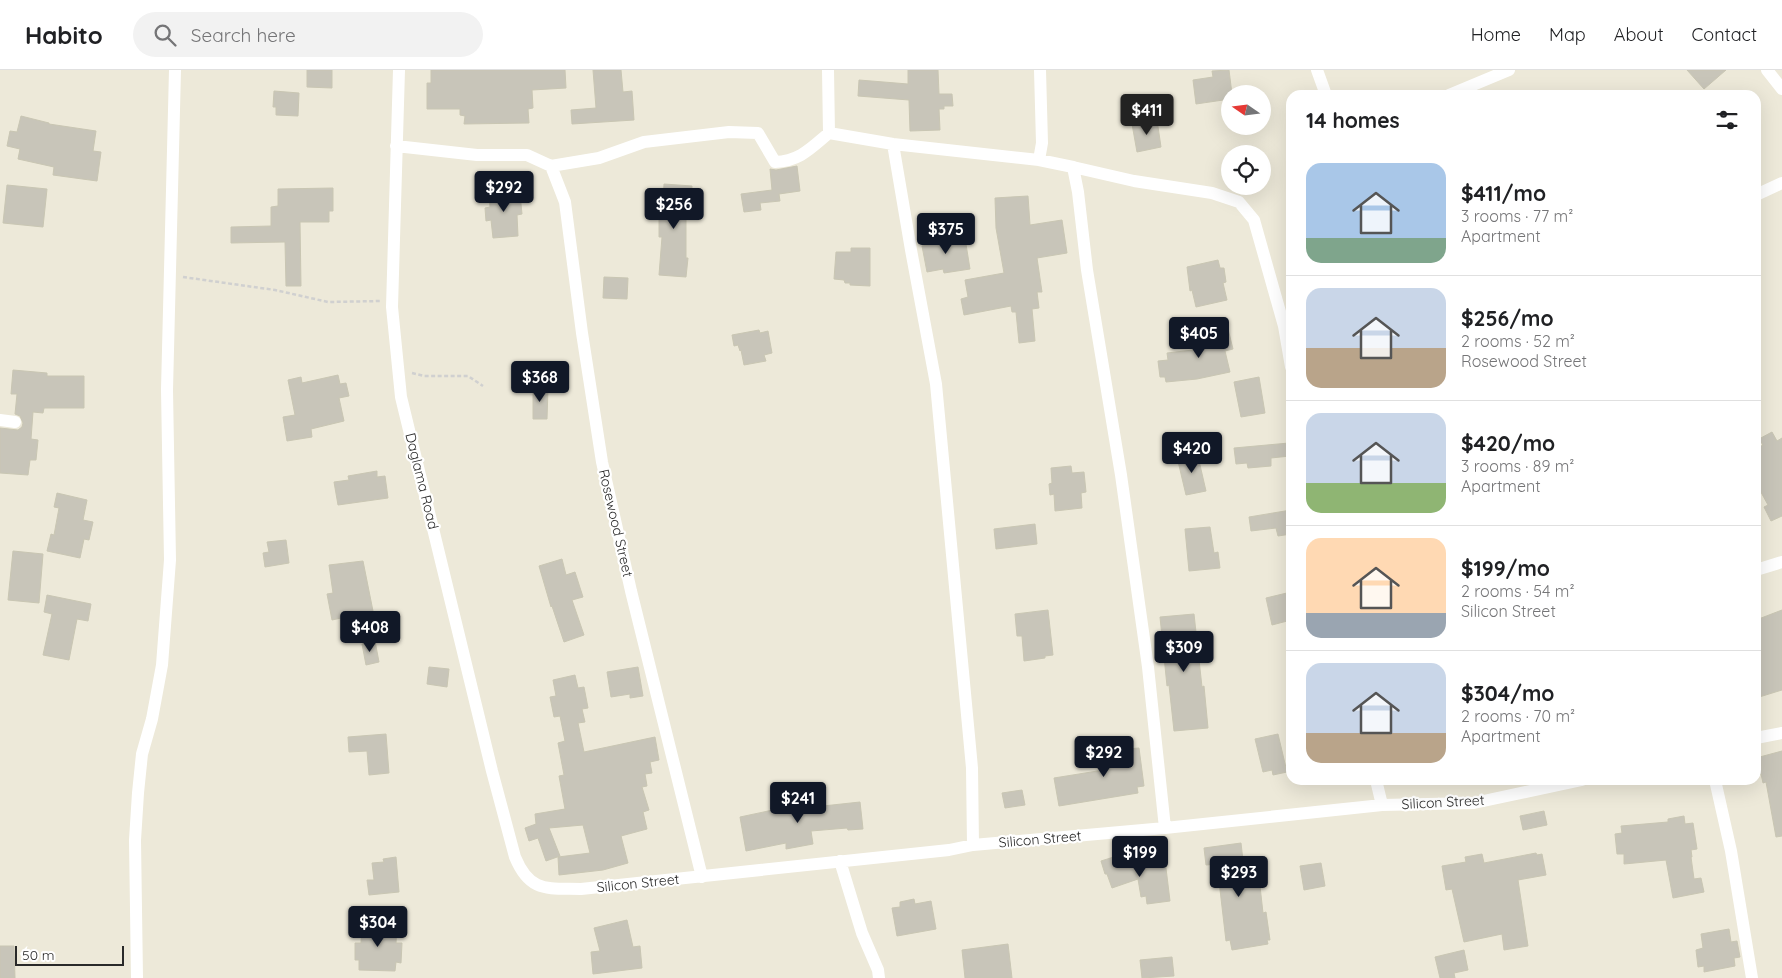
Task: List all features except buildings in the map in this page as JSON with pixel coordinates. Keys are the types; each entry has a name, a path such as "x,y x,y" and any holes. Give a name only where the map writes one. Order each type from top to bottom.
{"street":[{"path":"137,978 135,840 138,793 142,754 162,665 170,560 167,390 175,70"},
{"name":"Daglama Road","path":"399,70 392,300 401,397 492,772 515,857 528,881"},
{"path":"828,70 829,134"},
{"path":"1039,160 1042,142 1040,70"},
{"path":"1317,70 1324,90"},
{"path":"1461,90 1509,70"},
{"path":"1767,70 1782,89"},
{"path":"396,146 477,155 527,155 551,166 599,158 644,142 729,132 758,133 775,162 788,162 806,153 829,134 893,144 1039,160 1134,181 1212,193 1239,202 1254,220 1286,320"},
{"path":"893,144 936,384 972,768 973,845"},
{"name":"Rosewood Street","path":"551,166 565,202 582,333 602,462 631,591 702,877"},
{"path":"1073,168 1078,192 1087,270 1121,475 1148,667 1165,828"},
{"path":"1761,192 1782,182"},
{"path":"0,420 15,422"},
{"path":"1761,566 1782,562"},
{"path":"1761,737 1782,732"},
{"path":"1377,785 1382,805"},
{"name":"Silicon Street","path":"528,881 546,888 581,889 949,850 973,845 1165,828 1382,805 1474,803 1559,785"},
{"path":"1716,785 1732,851 1752,978"},
{"path":"840,861 862,933 878,970 879,978"}],"path":[{"path":"170,275 275,290 328,302 392,300"},
{"path":"398,370 424,376 468,376 483,386"}]}
